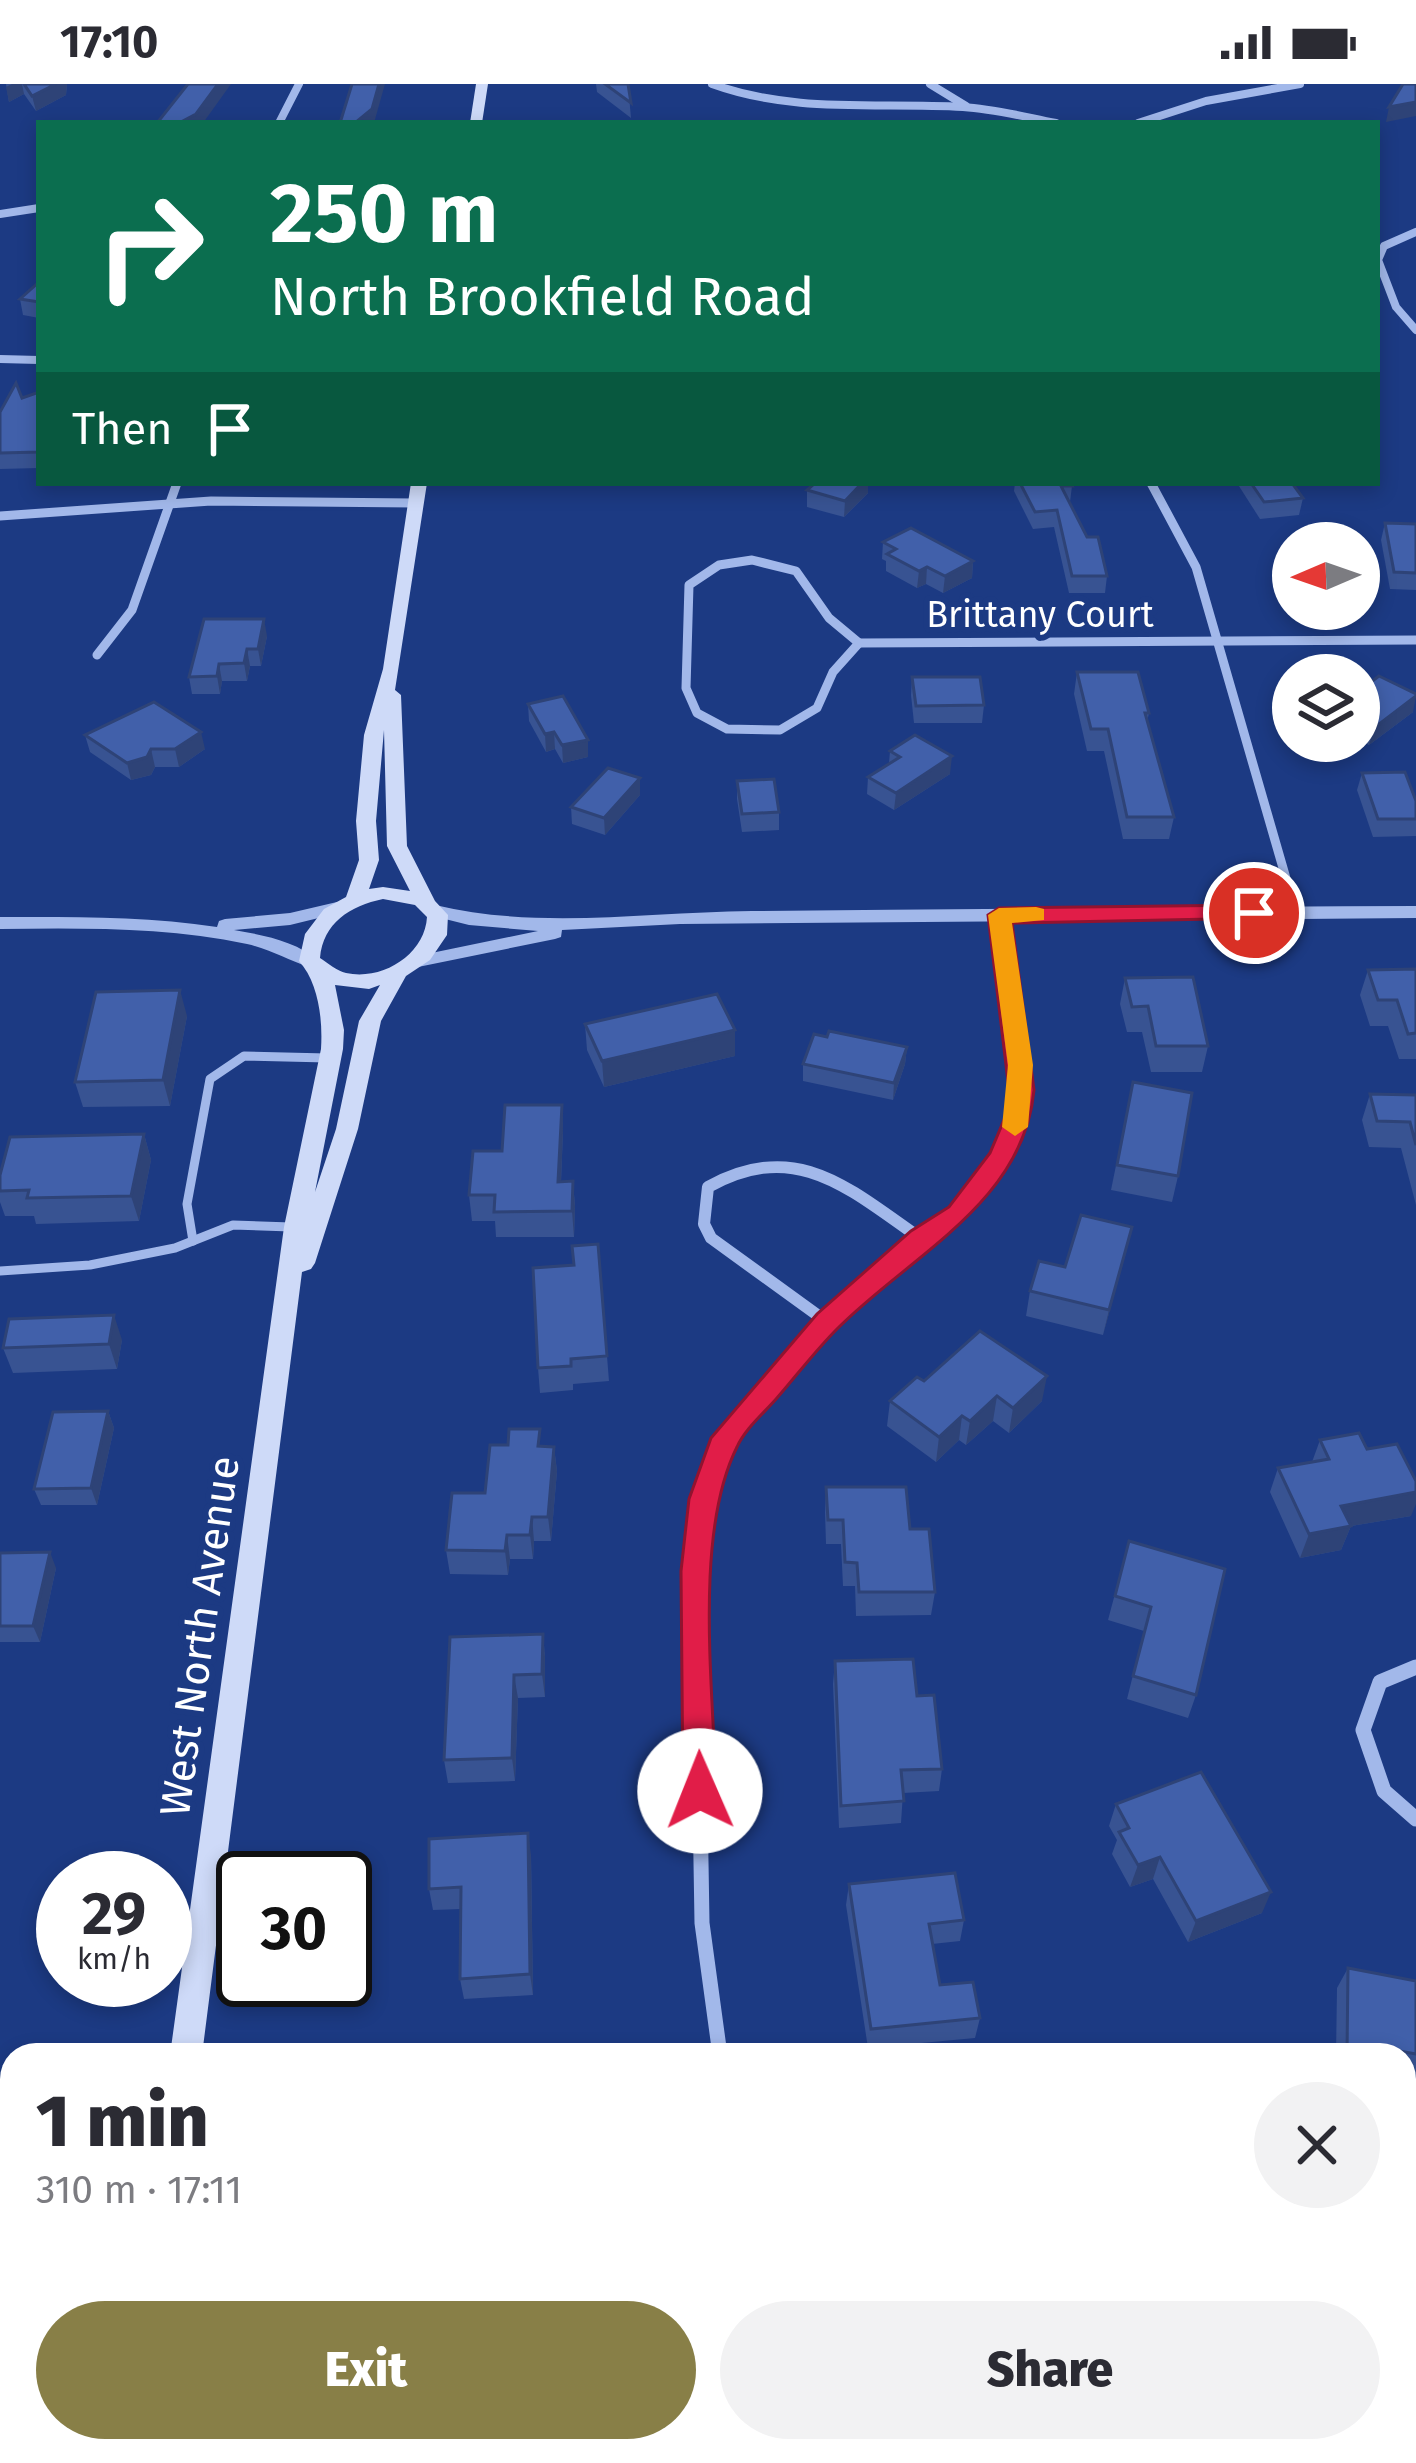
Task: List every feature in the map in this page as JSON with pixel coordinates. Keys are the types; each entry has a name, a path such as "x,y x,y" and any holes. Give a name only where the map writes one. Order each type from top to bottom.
{"main road":[{"path":"476,120 482,84"},
{"path":"392,669 394,826 404,864 440,926 436,940 408,966 365,980 315,968 313,936 346,903 369,860 366,820 373,735 392,669 418,486"},
{"path":"346,903 404,893 430,906"},
{"name":"West North Avenue","path":"290,1299 347,1129 370,1021 408,966"},
{"name":"West North Avenue","path":"189,2043 296,1227 330,1058 333,1030 315,968"}],"street":[{"path":"281,120 299,84"},
{"path":"712,84 790,105 967,107 1039,120"},
{"path":"930,84 967,107"},
{"path":"1147,120 1206,101 1300,84"},
{"path":"0,214 36,208"},
{"path":"1380,255 1384,246 1416,232"},
{"path":"1380,265 1396,307 1416,330"},
{"path":"0,359 36,360"},
{"path":"97,655 132,610 176,486"},
{"path":"1153,486 1196,567 1296,913"},
{"path":"0,517 169,503 415,503"},
{"path":"752,560 782,563 809,580 830,619 859,643 832,672 817,708 780,730 728,728 697,713 686,688 688,585 718,566 752,560"},
{"name":"Brittany Court","path":"859,643 1416,640"},
{"path":"0,923 149,928 260,923 346,903"},
{"path":"430,906 483,921 1416,912"},
{"path":"718,2043 702,1923 696,1571 704,1499 725,1438 827,1322 920,1238 958,1214 984,1184 1019,1115 1020,1065 999,915"},
{"path":"408,966 464,948 632,920"},
{"path":"149,928 274,943 294,949 315,968"},
{"path":"827,1322 711,1238 704,1224 708,1187 751,1163 798,1166 824,1175 920,1238"},
{"path":"1416,1666 1380,1682 1364,1730 1384,1791 1416,1819"}],"lane":[{"path":"193,1241 187,1204 210,1079 244,1057 330,1058"},
{"path":"0,1271 90,1265 193,1241 233,1226 296,1227"}],"building":[{"path":"24,84 56,84 32,96"},
{"path":"188,84 218,84 196,114 185,120 159,120"},
{"path":"352,84 379,84 372,109 359,120 341,120"},
{"path":"605,84 628,84 631,103"},
{"path":"1403,84 1416,84 1416,102 1389,107"},
{"path":"36,285 36,302 20,299"},
{"path":"16,383 22,398 36,393 36,452 0,453 0,412"},
{"path":"812,486 859,486 845,501 807,490"},
{"path":"1022,486 1061,486 1087,537 1098,537 1107,576 1072,576 1057,510 1035,512"},
{"path":"1253,486 1294,486 1303,498 1264,502"},
{"path":"1385,523 1416,524 1416,573 1394,572"},
{"path":"911,528 973,561 945,576 927,567 919,571 887,554 896,549 883,542"},
{"path":"204,619 264,619 258,649 247,649 244,663 219,664 217,676 189,677"},
{"path":"1077,672 1138,672 1174,817 1127,817 1108,729 1091,729"},
{"path":"1380,676 1416,696 1380,723"},
{"path":"912,677 980,677 984,705 916,706"},
{"path":"563,696 588,740 562,745 554,732 545,734 528,704"},
{"path":"154,702 201,732 175,749 151,749 147,757 127,763 85,735"},
{"path":"915,735 952,756 896,793 868,777 900,757 890,751"},
{"path":"608,768 640,778 604,818 571,807"},
{"path":"1405,772 1416,801 1416,819 1378,819 1362,773"},
{"path":"774,779 779,812 742,814 737,781"},
{"path":"1416,969 1416,1033 1408,1034 1397,1000 1378,1000 1368,970"},
{"path":"1193,977 1208,1046 1156,1046 1148,1006 1132,1007 1125,978"},
{"path":"180,990 163,1080 75,1082 96,992"},
{"path":"717,994 735,1030 602,1061 585,1024"},
{"path":"829,1031 907,1047 894,1083 803,1064 814,1034 827,1037"},
{"path":"1133,1082 1192,1093 1178,1176 1117,1165"},
{"path":"1370,1094 1416,1095 1416,1145 1410,1122 1377,1121"},
{"path":"505,1105 562,1105 558,1182 573,1181 572,1211 494,1212 495,1195 469,1195 473,1151 502,1151"},
{"path":"144,1134 131,1196 27,1198 29,1190 0,1191 10,1137"},
{"path":"1081,1215 1132,1227 1109,1310 1030,1291 1039,1261 1065,1267"},
{"path":"598,1244 607,1356 571,1359 571,1366 538,1368 533,1268 574,1265 572,1246"},
{"path":"114,1315 109,1344 3,1348 9,1319"},
{"path":"980,1331 1047,1376 1013,1408 997,1396 970,1421 962,1416 939,1437 890,1401 917,1377 924,1381"},
{"path":"108,1411 91,1488 34,1489 53,1412"},
{"path":"509,1429 540,1429 538,1446 554,1447 548,1517 532,1517 530,1535 507,1535 505,1551 446,1550 452,1493 485,1493 490,1445 508,1445"},
{"path":"1359,1433 1367,1449 1397,1444 1416,1481 1416,1492 1341,1506 1351,1526 1309,1534 1278,1468 1329,1459 1320,1440"},
{"path":"826,1487 906,1487 910,1529 929,1529 935,1592 859,1592 857,1563 845,1562 843,1520 828,1520"},
{"path":"1129,1541 1225,1569 1196,1695 1133,1676 1151,1607 1115,1596"},
{"path":"50,1552 33,1626 0,1626 0,1553"},
{"path":"543,1634 542,1674 514,1675 512,1758 444,1760 450,1637"},
{"path":"913,1659 917,1696 934,1695 942,1769 901,1770 904,1801 841,1806 835,1661"},
{"path":"1201,1772 1271,1892 1196,1921 1160,1857 1138,1865 1119,1832 1129,1828 1116,1804"},
{"path":"528,1833 530,1974 460,1979 461,1887 429,1889 429,1839"},
{"path":"955,1873 964,1920 929,1924 940,1985 973,1982 980,2018 871,2029 849,1884"},
{"path":"1348,1968 1416,1981 1416,2043 1347,2043"}],"slow traffic":[{"path":"1015,1127 1022,1090 999,915 1036,915"}],"route":[{"path":"700,1791 696,1571 704,1499 725,1438 827,1322 898,1263 920,1238 958,1214 984,1184 1013,1133 1022,1090 999,915 1254,913"}]}
